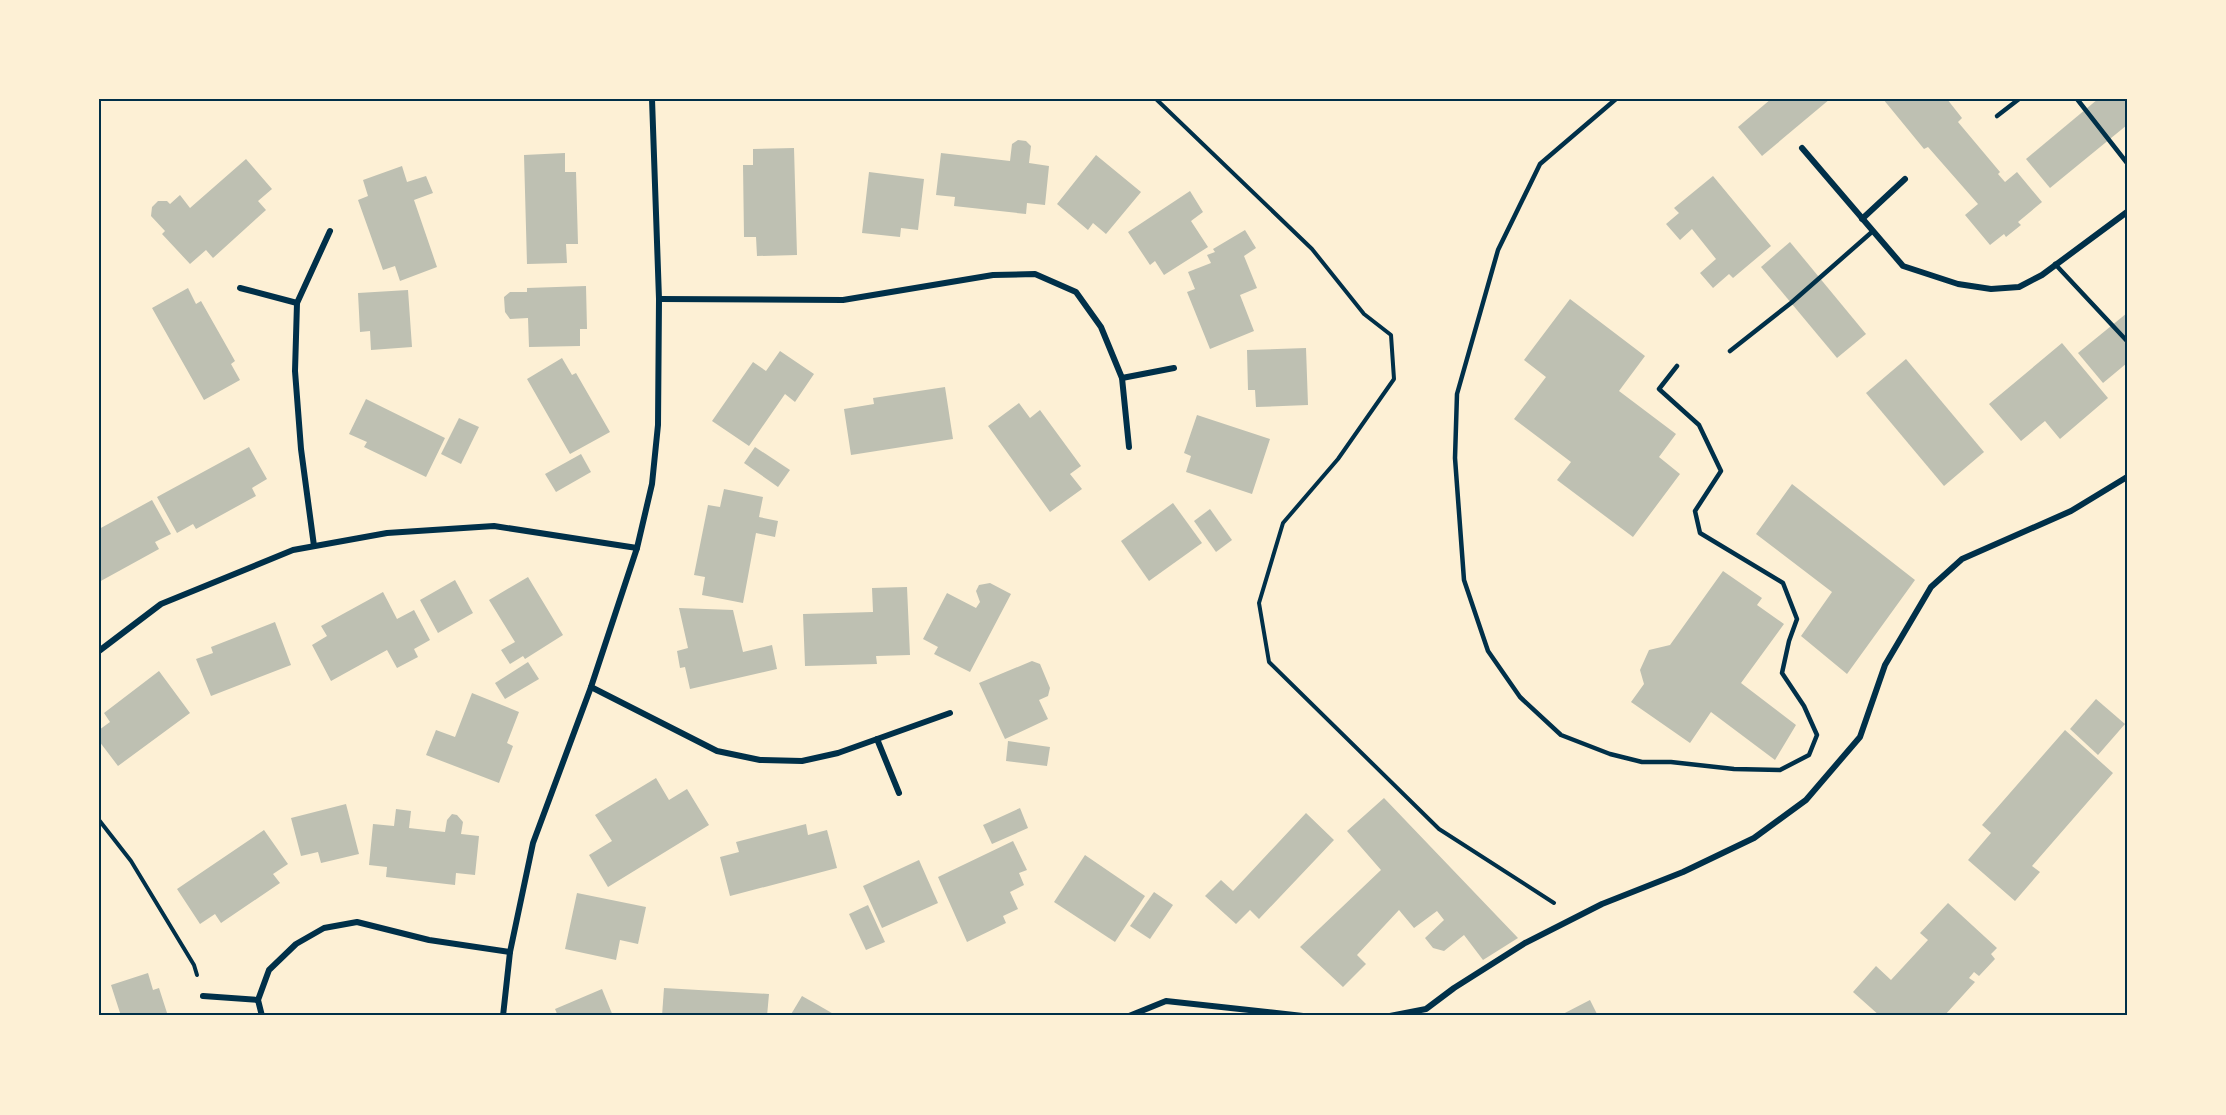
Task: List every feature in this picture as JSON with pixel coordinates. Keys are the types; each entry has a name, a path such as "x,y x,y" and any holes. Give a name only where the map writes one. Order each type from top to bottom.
{"street":[{"path":"503,1016 510,952 533,843 591,687 637,548 652,484 658,425 659,299 652,99"},
{"path":"1802,148 1903,266 1958,284 1991,290 2019,287 2042,275 2127,212"},
{"path":"1862,219 1905,179"},
{"path":"314,546 301,449 295,371 297,303 330,231"},
{"path":"659,299 843,300 993,274 1035,274 1076,292 1101,327 1122,378 1129,447"},
{"path":"240,288 297,303"},
{"path":"1122,378 1174,368"},
{"path":"1390,1016 1426,1012 1454,988 1525,944 1602,904 1683,872 1754,838 1806,800 1860,737 1885,665 1931,587 1962,559 2071,511 2127,477"},
{"path":"99,651 161,604 293,550 387,533 494,526 637,548"},
{"path":"591,687 717,751 760,760 802,761 838,753 950,713"},
{"path":"877,739 899,793"},
{"path":"262,1016 258,1000 269,970 296,944 324,928 357,922 429,940 510,952"},
{"path":"203,996 258,1000"},
{"path":"1129,1016 1166,1001 1303,1016"}],"lane":[{"path":"1616,99 1540,164 1498,250 1457,393 1455,459 1464,580 1488,651 1520,697 1561,735 1610,754 1642,762 1780,770 1809,754 1817,735 1804,706 1782,673 1789,641 1797,619 1783,583 1700,533 1695,511 1721,471 1699,425 1659,389 1677,366"},
{"path":"1997,116 2019,99"},
{"path":"2077,99 2127,162"},
{"path":"1730,351 1805,291 1873,231"},
{"path":"2055,264 2127,341"}],"path":[{"path":"1156,99 1312,249 1364,314 1391,335 1394,380 1338,459 1283,523 1259,603 1269,662 1439,829 1577,917"},
{"path":"99,820 131,861 194,965 203,996"}],"building":[{"path":"1771,99 1830,99 1762,156 1738,127"},
{"path":"1883,99 1947,99 1962,118 1958,122 2000,172 1998,174 2005,182 2017,172 2042,202 2018,222 2021,225 2006,237 2004,234 1990,245 1965,215 1978,204 1928,147 1924,149"},
{"path":"2098,99 2127,99 2127,125 2050,188 2026,159"},
{"path":"1018,140 1026,141 1031,146 1029,163 1049,166 1045,205 1027,203 1026,214 954,206 955,197 936,195 941,153 1010,161 1012,144"},
{"path":"794,148 797,255 757,256 756,237 744,237 743,165 753,165 753,149"},
{"path":"565,153 565,172 576,172 578,244 566,244 567,263 527,264 524,155"},
{"path":"1096,155 1141,192 1106,234 1093,223 1088,230 1057,204"},
{"path":"246,159 272,189 258,201 266,210 213,258 206,250 190,264 162,234 165,231 151,216 152,207 158,201 167,201 170,204 180,195 190,208"},
{"path":"402,166 407,182 426,176 433,193 414,200 437,267 400,281 395,266 383,270 358,200 368,196 363,180"},
{"path":"869,172 924,179 918,230 901,228 900,237 862,233"},
{"path":"1713,176 1771,246 1733,278 1729,274 1713,288 1700,273 1716,259 1692,229 1680,240 1666,224 1679,213 1674,208"},
{"path":"1190,191 1203,212 1191,221 1208,247 1164,275 1155,261 1150,265 1128,232"},
{"path":"1245,230 1256,248 1244,256 1257,288 1240,295 1254,331 1210,349 1187,292 1195,289 1188,272 1211,263 1207,255 1215,252 1213,249"},
{"path":"1790,242 1866,334 1837,358 1761,267"},
{"path":"586,286 587,329 580,329 580,346 529,347 528,318 510,319 505,312 504,297 510,292 527,292 527,288"},
{"path":"188,288 196,304 201,301 235,361 231,364 240,380 204,400 152,308"},
{"path":"408,290 412,347 371,350 370,331 360,332 358,293"},
{"path":"1570,299 1645,356 1619,391 1676,434 1659,457 1680,474 1633,537 1557,480 1571,462 1514,419 1546,377 1524,360"},
{"path":"2127,313 2127,363 2103,383 2078,353"},
{"path":"2062,343 2108,398 2060,439 2045,421 2021,441 1989,404"},
{"path":"1306,348 1308,405 1256,407 1255,390 1248,390 1247,350"},
{"path":"780,351 814,374 795,402 785,394 749,446 712,421 753,362 766,371"},
{"path":"562,358 572,375 576,373 610,432 570,454 527,379"},
{"path":"1906,359 1984,452 1944,486 1866,393"},
{"path":"945,387 953,439 851,455 844,409 874,404 873,398"},
{"path":"366,399 445,438 426,477 364,447 367,442 349,434"},
{"path":"1019,403 1030,418 1040,410 1081,466 1070,474 1082,489 1050,512 988,426"},
{"path":"1197,415 1270,439 1252,494 1186,472 1191,456 1184,453"},
{"path":"459,418 479,427 461,464 441,454"},
{"path":"249,447 267,479 252,488 256,496 196,529 193,524 177,533 157,497"},
{"path":"755,447 790,470 778,487 744,463"},
{"path":"581,454 591,472 556,492 545,474"},
{"path":"1792,484 1915,580 1847,674 1801,636 1832,592 1756,534"},
{"path":"724,489 763,497 759,517 778,521 775,537 756,533 743,603 702,595 705,577 694,575 708,505 720,507"},
{"path":"152,500 171,534 155,542 159,549 99,582 99,529"},
{"path":"1173,503 1202,543 1149,581 1121,541"},
{"path":"1210,509 1232,540 1216,552 1194,521"},
{"path":"1723,571 1762,598 1757,605 1784,624 1741,683 1796,725 1775,760 1711,712 1690,743 1631,702 1644,684 1640,670 1649,650 1670,645"},
{"path":"528,577 563,635 525,659 523,656 510,664 501,650 515,642 489,600"},
{"path":"455,580 473,613 438,633 420,600"},
{"path":"990,583 1011,594 970,672 934,654 938,647 923,639 947,593 976,608 980,602 976,591 979,585"},
{"path":"907,587 910,655 876,656 877,664 805,666 803,614 873,612 872,588"},
{"path":"383,592 397,619 414,610 430,640 414,649 418,657 397,668 387,650 331,681 312,645 327,636 321,626"},
{"path":"679,608 733,610 743,652 772,645 777,669 690,689 685,667 680,668 677,651 688,648"},
{"path":"275,622 291,665 211,696 196,659 213,653 211,647"},
{"path":"1032,661 1040,664 1050,688 1048,696 1039,700 1048,719 1005,739 979,683"},
{"path":"528,662 539,679 505,699 495,683"},
{"path":"159,671 190,713 118,766 99,741 99,730 110,722 104,713"},
{"path":"472,693 519,712 507,743 513,746 499,783 426,755 436,730 455,737"},
{"path":"2096,699 2125,724 2098,755 2070,729"},
{"path":"2065,730 2113,773 2032,866 2040,872 2015,901 1968,860 1991,833 1982,825"},
{"path":"1008,741 1050,747 1047,766 1006,761"},
{"path":"656,778 669,800 687,789 709,825 608,887 589,855 612,841 595,815"},
{"path":"1384,798 1518,938 1483,960 1464,935 1444,951 1433,948 1425,938 1444,920 1437,911 1414,928 1399,910 1357,955 1366,964 1343,987 1300,947 1381,870 1347,831"},
{"path":"346,804 359,854 321,863 318,852 301,856 291,818"},
{"path":"1020,808 1028,828 992,844 983,825"},
{"path":"396,809 411,811 409,828 445,832 447,820 452,814 457,815 463,822 461,834 479,836 475,875 456,873 455,885 386,877 387,867 369,865 373,824 394,826"},
{"path":"1306,813 1334,840 1259,919 1250,910 1236,924 1205,896 1221,880 1233,891"},
{"path":"806,824 808,835 827,830 837,868 730,896 720,857 739,852 736,842"},
{"path":"264,830 288,864 273,874 280,883 221,923 215,914 200,924 177,889"},
{"path":"1013,841 1027,870 1019,873 1024,885 1010,892 1018,909 1003,916 1006,923 967,942 938,877"},
{"path":"1085,855 1145,896 1115,942 1054,902"},
{"path":"919,860 938,903 882,928 863,886"},
{"path":"1154,892 1173,905 1150,939 1130,926"},
{"path":"577,893 646,907 638,944 620,940 616,960 565,949"},
{"path":"1948,903 1997,948 1991,954 1995,959 1979,976 1974,972 1969,978 1975,982 1944,1016 1880,1016 1853,992 1876,966 1891,980 1928,940 1920,933"},
{"path":"868,905 885,942 866,950 849,914"},
{"path":"148,973 153,990 159,988 168,1016 121,1016 111,985"},
{"path":"664,988 769,994 767,1016 662,1016"},
{"path":"602,989 613,1016 558,1016 555,1009"},
{"path":"802,996 818,1005 837,1016 790,1016"},
{"path":"1590,1000 1598,1016 1559,1016"}]}
